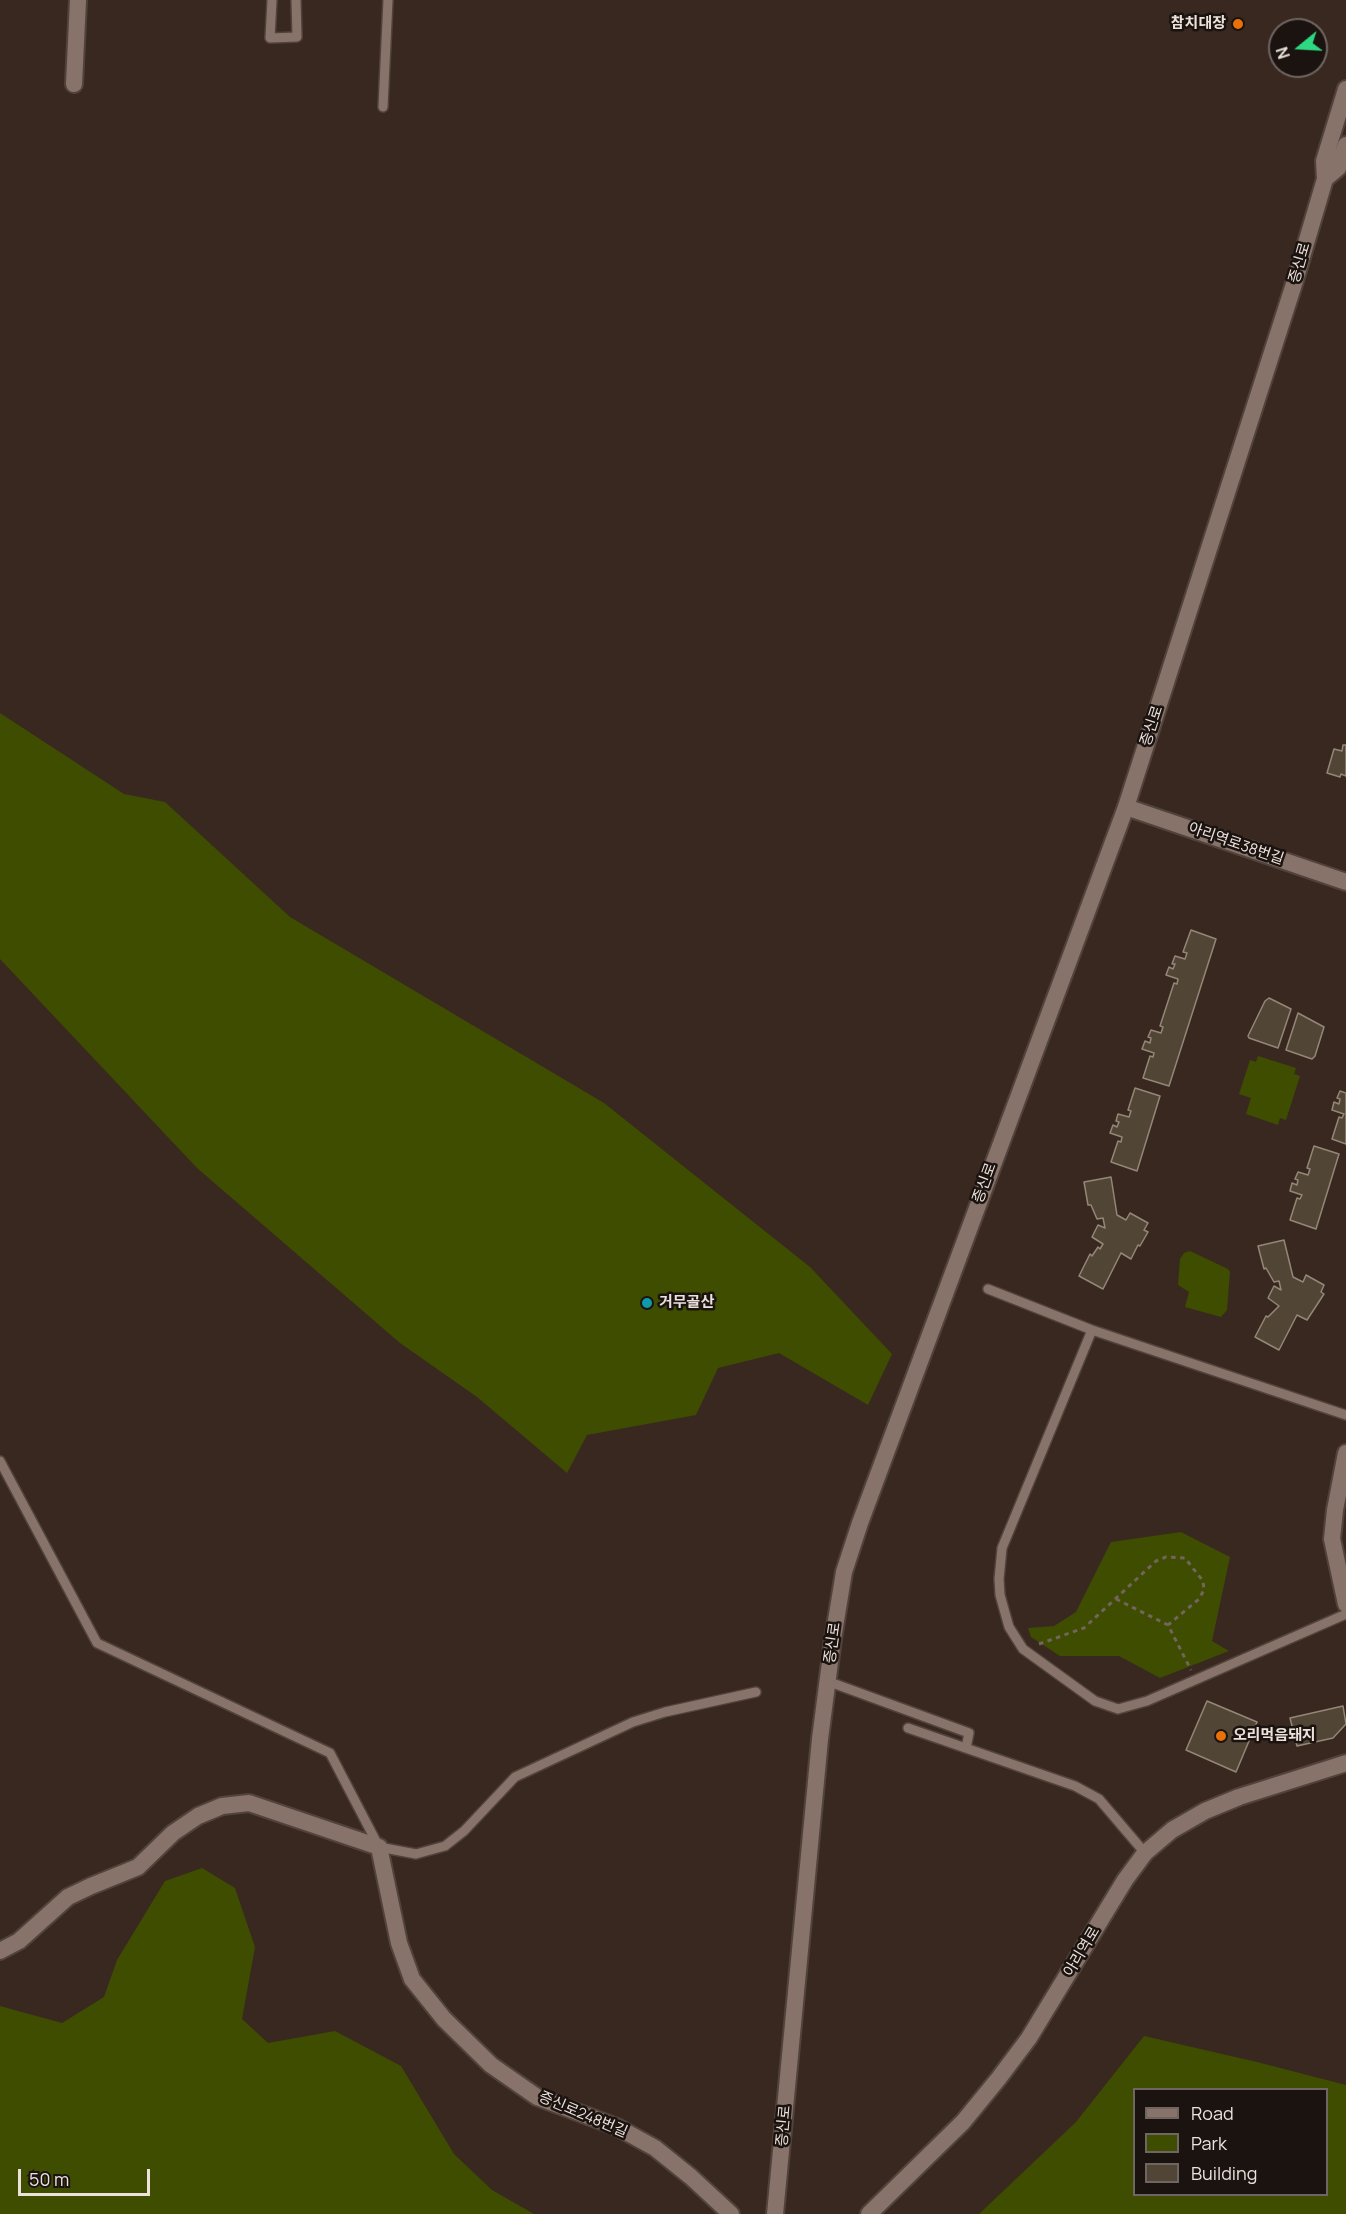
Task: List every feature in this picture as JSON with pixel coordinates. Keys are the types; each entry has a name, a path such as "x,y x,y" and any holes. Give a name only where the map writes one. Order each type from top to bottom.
{"street":[{"path":"74,84 78,0"},
{"name":"증신로","path":"776,2214 820,1739 844,1572 860,1522 1126,807 1287,307 1325,179 1324,161 1346,89"},
{"name":"증신로","path":"1325,179 1338,168 1346,145"},
{"name":"아리역로38번길","path":"1126,807 1346,882"},
{"path":"1346,1453 1332,1539 1346,1604"},
{"name":"아리역로","path":"869,2214 963,2122 999,2078 1029,2038 1125,1880 1145,1853 1172,1830 1205,1812 1239,1797 1346,1763"},
{"path":"0,1952 19,1941 68,1897 138,1867 173,1833 198,1816 222,1806 249,1803 379,1847"},
{"name":"증신로248번길","path":"379,1847 399,1944 412,1979 444,2019 491,2065 537,2097 617,2127 655,2148 731,2214"}],"lane":[{"path":"272,0 270,38 297,37 296,0"},
{"path":"383,107 388,0"},
{"path":"988,1289 1092,1330 1346,1415"},
{"path":"1092,1330 1002,1548 1000,1595 1009,1627 1023,1649 1095,1701 1118,1709 1147,1701 1346,1614"},
{"path":"0,1461 97,1643 330,1753 379,1847 416,1854 445,1846 464,1831 515,1777 633,1722 665,1712 756,1692"},
{"path":"827,1681 969,1733 966,1748"},
{"path":"908,1728 1076,1786 1099,1799 1145,1853"}],"path":[{"path":"1023,1649 1084,1628 1156,1561 1167,1557 1185,1557 1203,1581 1204,1590 1199,1599 1168,1625"},
{"path":"1116,1599 1168,1625 1196,1680"}],"green space":[{"path":"0,713 124,794 165,802 290,917 604,1103 810,1267 892,1354 868,1405 779,1353 718,1368 696,1415 587,1435 567,1473 477,1397 400,1343 197,1168 0,959"},
{"path":"1258,1056 1296,1068 1294,1074 1300,1076 1286,1120 1280,1118 1278,1125 1246,1114 1251,1098 1239,1094 1250,1060 1256,1062"},
{"path":"1190,1251 1230,1272 1227,1310 1221,1317 1185,1307 1189,1292 1178,1285 1180,1259 1184,1253"},
{"path":"1181,1532 1230,1557 1212,1641 1229,1651 1160,1678 1119,1656 1060,1656 1031,1637 1028,1628 1054,1626 1076,1612 1111,1542"},
{"path":"202,1868 235,1888 255,1947 242,2019 268,2043 335,2031 401,2066 454,2154 492,2190 534,2214 0,2214 0,2006 62,2023 104,1997 117,1960 165,1881"},
{"path":"1144,2036 1346,2085 1346,2214 979,2214 1076,2122"}],"building":[{"path":"1343,745 1346,745 1346,776 1341,774 1340,777 1327,773 1334,749 1342,751"},
{"path":"1191,930 1216,939 1169,1086 1143,1078 1150,1056 1153,1057 1154,1053 1142,1049 1145,1041 1150,1043 1151,1038 1148,1037 1151,1030 1161,1033 1163,1027 1160,1026 1174,983 1177,984 1178,979 1166,975 1169,967 1173,969 1175,956 1185,959 1187,953 1183,952"},
{"path":"1269,998 1291,1009 1278,1048 1248,1036 1265,1001"},
{"path":"1298,1013 1324,1027 1312,1059 1286,1050"},
{"path":"1135,1088 1160,1096 1137,1171 1111,1162 1118,1141 1121,1142 1122,1137 1110,1133 1113,1125 1117,1127 1118,1114 1129,1117 1131,1111 1128,1110"},
{"path":"1340,1091 1346,1093 1346,1144 1332,1139 1339,1117 1342,1118 1344,1114 1332,1110 1334,1102 1339,1104 1340,1099 1337,1098"},
{"path":"1314,1146 1339,1154 1316,1229 1290,1220 1297,1198 1300,1199 1302,1195 1290,1191 1292,1183 1297,1185 1298,1180 1295,1179 1298,1172 1308,1175 1310,1169 1307,1168"},
{"path":"1111,1177 1117,1215 1126,1220 1130,1213 1148,1223 1144,1230 1148,1232 1131,1259 1121,1253 1103,1289 1079,1276 1090,1254 1092,1256 1103,1244 1092,1237 1098,1225 1105,1228 1103,1218 1097,1219 1091,1205 1088,1205 1084,1182"},
{"path":"1284,1240 1293,1277 1303,1282 1306,1275 1324,1285 1321,1292 1324,1294 1307,1320 1297,1315 1279,1350 1255,1337 1266,1316 1268,1317 1279,1306 1268,1298 1274,1286 1281,1290 1279,1281 1274,1282 1266,1268 1264,1269 1258,1246"},
{"name":"오리먹음돼지","path":"1207,1701 1257,1722 1236,1772 1186,1750"},
{"path":"1343,1706 1346,1724 1333,1738 1297,1746 1290,1718"}],"place":[{"name":"참치대장","path":"1238,24"},
{"name":"거무골산","path":"647,1303"},
{"name":"오리먹음돼지","path":"1221,1736"}]}
